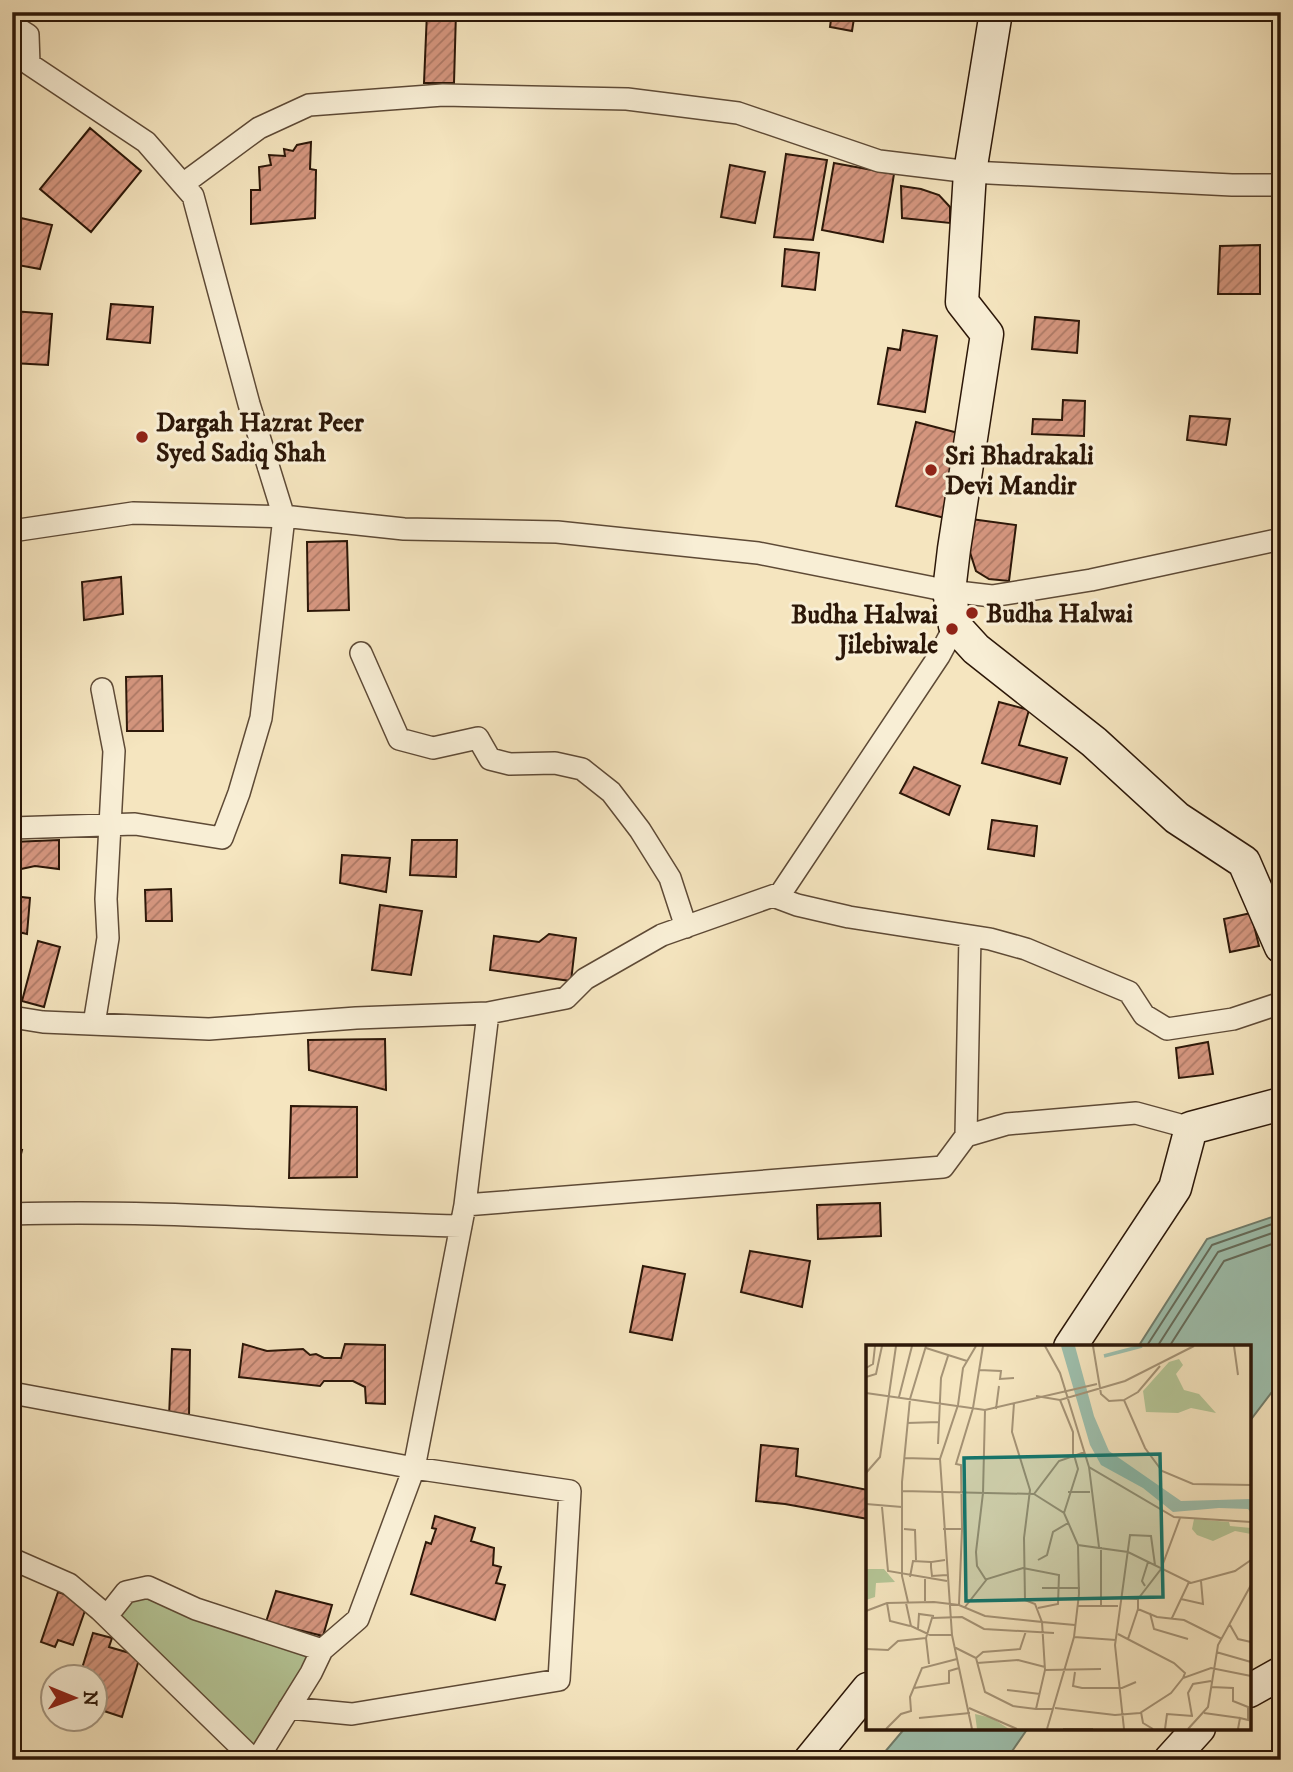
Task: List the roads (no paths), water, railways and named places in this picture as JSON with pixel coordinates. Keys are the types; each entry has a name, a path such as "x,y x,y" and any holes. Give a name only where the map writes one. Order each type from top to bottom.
{"street":[{"path":"996,12 970,172 962,302 987,334 949,591 955,626 976,649 1094,742 1177,818 1244,862 1281,947"},
{"path":"12,25 28,35 29,64 146,142 193,196 249,404 284,517 261,718 239,793 222,838 135,824 12,828"},
{"path":"183,184 259,128 309,104 443,95 627,99 738,113 878,161 970,172 1281,185"},
{"path":"12,531 133,513 284,517 404,529 557,532 758,553 949,591 992,596 1091,580 1281,539"},
{"path":"12,1017 43,1022 209,1029 356,1018 488,1013 566,998 585,979 662,935 781,893 939,656 955,626"},
{"path":"361,653 399,739 433,748 478,738 490,759 510,764 555,763 582,769 611,792 640,830 670,878 686,927"},
{"path":"94,1024 108,938 106,899 114,751 102,689"},
{"path":"773,896 797,905 849,917 970,936 1026,948 1129,992 1144,1015 1167,1029 1233,1019 1281,1003"},
{"path":"465,1205 943,1167 966,1136 970,936"},
{"path":"12,1559 69,1584 107,1616 256,1760 311,1673 322,1650 358,1619 414,1468 465,1205 488,1013"},
{"path":"966,1136 1007,1124 1136,1113 1191,1128 1281,1104"},
{"path":"1071,1345 1175,1188 1191,1128"},
{"path":"12,1214 218,1216 341,1224 461,1226"},
{"path":"12,1393 414,1468 570,1492 559,1680 352,1714 289,1708"},
{"path":"107,1616 126,1592 148,1587 196,1609 322,1650"},
{"path":"1251,1690 1281,1673"},
{"path":"810,1760 866,1691"},
{"path":"1170,1760 1197,1730"}],"water":[{"path":"1281,1214 1281,1380 1251,1419 1251,1345 1139,1345 1207,1239"},
{"path":"903,1730 1027,1730 1006,1760 878,1760"}],"place":[{"name":"Dargah Hazrat Peer Syed Sadiq Shah","path":"142,437"},
{"name":"Sri Bhadrakali Devi Mandir","path":"931,470"},
{"name":"Budha Halwai","path":"972,613"},
{"name":"Budha Halwai Jilebiwale","path":"952,629"}]}
